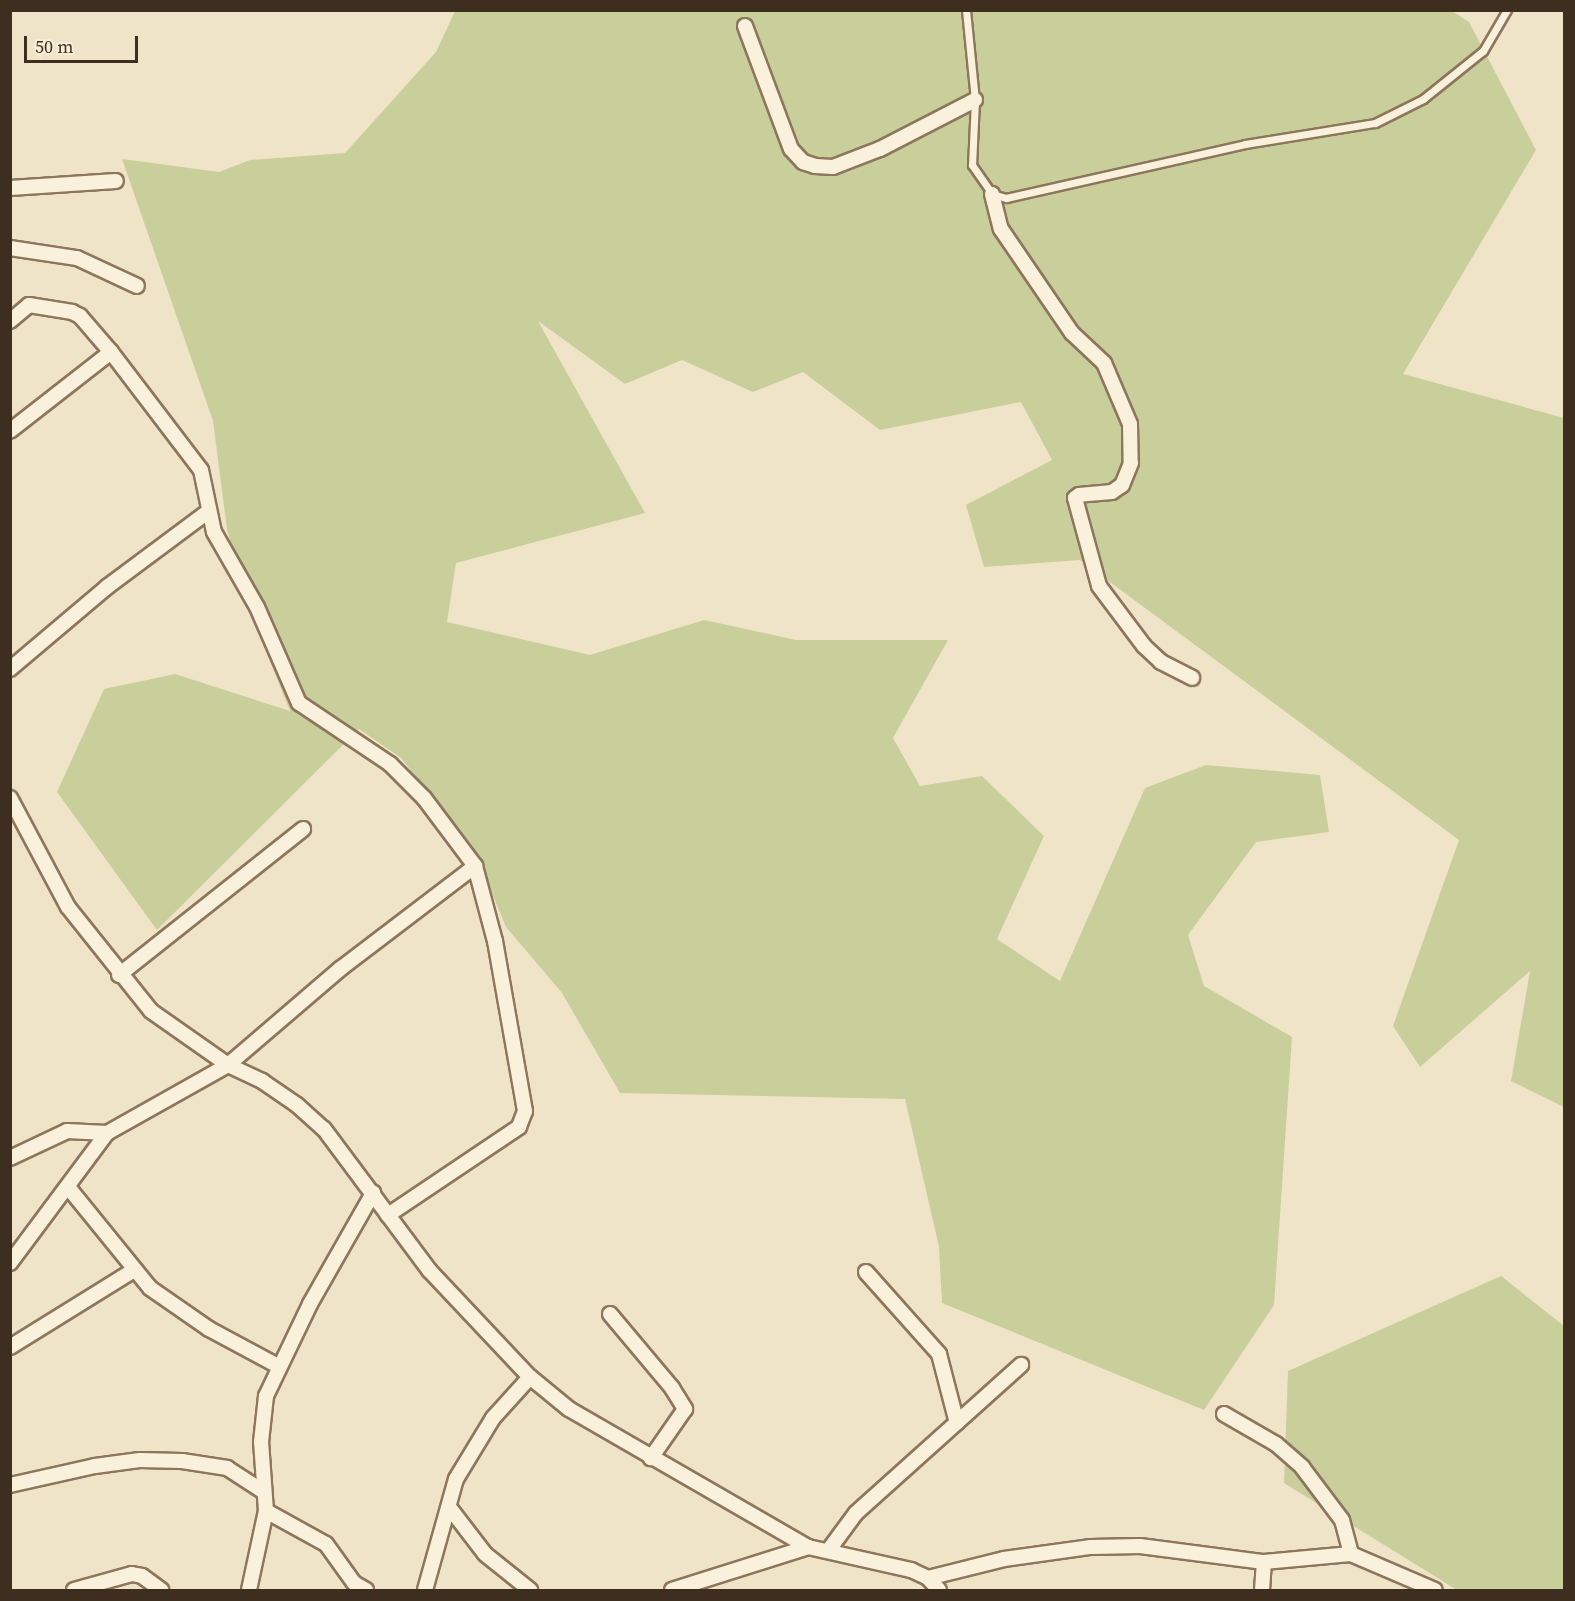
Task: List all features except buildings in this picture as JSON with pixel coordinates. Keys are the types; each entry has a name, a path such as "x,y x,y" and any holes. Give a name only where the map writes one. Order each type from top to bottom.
{"street":[{"path":"745,26 791,149 803,162 815,166 833,166 880,149 975,100"},
{"path":"10,188 116,181"},
{"path":"992,195 1001,229 1072,333 1104,363 1130,424 1131,463 1122,485 1112,492 1078,495 1075,498 1099,586 1144,646 1161,662 1192,678"},
{"path":"10,248 77,258 137,286"},
{"path":"10,321 29,305 72,312 80,316 111,351 201,470 214,532 257,607 299,703 390,764 424,798 475,866 495,941 525,1111 519,1127 388,1215"},
{"path":"10,431 111,351"},
{"path":"10,669 107,587 209,511"},
{"path":"10,798 68,907 119,975 151,1011 228,1065 262,1081 297,1105 346,1154 429,1270 530,1377 569,1409 808,1547 882,1561 928,1578 939,1590"},
{"path":"119,975 303,830"},
{"path":"10,1263 107,1134 228,1065 340,969 475,866"},
{"path":"10,1158 68,1131 107,1134"},
{"path":"68,1187 134,1270 174,1305 278,1366"},
{"path":"249,1590 266,1511 262,1420 278,1366 373,1193"},
{"path":"10,1347 134,1270"},
{"path":"866,1272 939,1354 957,1423"},
{"path":"610,1314 683,1403 684,1414 651,1458"},
{"path":"828,1551 856,1513 1021,1365"},
{"path":"425,1590 456,1479 481,1436 530,1377"},
{"path":"1224,1414 1276,1444 1302,1467 1342,1520 1351,1554"},
{"path":"10,1485 95,1466 140,1460 182,1461 228,1468 264,1492"},
{"path":"449,1507 485,1554 530,1590"},
{"path":"266,1511 326,1544 354,1583 366,1590"},
{"path":"928,1578 1004,1559 1091,1547 1140,1546 1264,1562 1351,1554 1435,1590"},
{"path":"672,1590 808,1547"},
{"path":"1262,1590 1264,1562"},
{"path":"74,1590 132,1574 142,1576 161,1590"}],"lane":[{"path":"966,10 975,100 972,165 992,195 1006,198 1245,144 1375,123 1423,99 1484,51 1507,10"}],"green space":[{"path":"455,11 1452,11 1469,22 1536,150 1403,374 1564,418 1564,1107 1511,1081 1530,971 1420,1067 1393,1026 1459,840 1080,560 984,567 966,505 1052,460 1021,402 880,430 803,372 753,392 682,360 625,384 538,321 645,513 456,563 447,622 590,655 704,620 796,640 948,640 893,738 920,786 982,776 1044,836 997,939 1060,981 1145,788 1206,765 1320,775 1329,832 1256,842 1188,935 1204,986 1292,1037 1274,1305 1204,1410 942,1303 939,1247 905,1099 620,1093 562,993 506,927 476,854 401,758 359,729 157,930 57,792 104,689 175,674 290,711 247,604 227,529 213,421 122,159 219,172 250,160 345,153 436,52"},
{"path":"1501,1276 1564,1326 1564,1590 1457,1590 1284,1483 1288,1371"}]}
